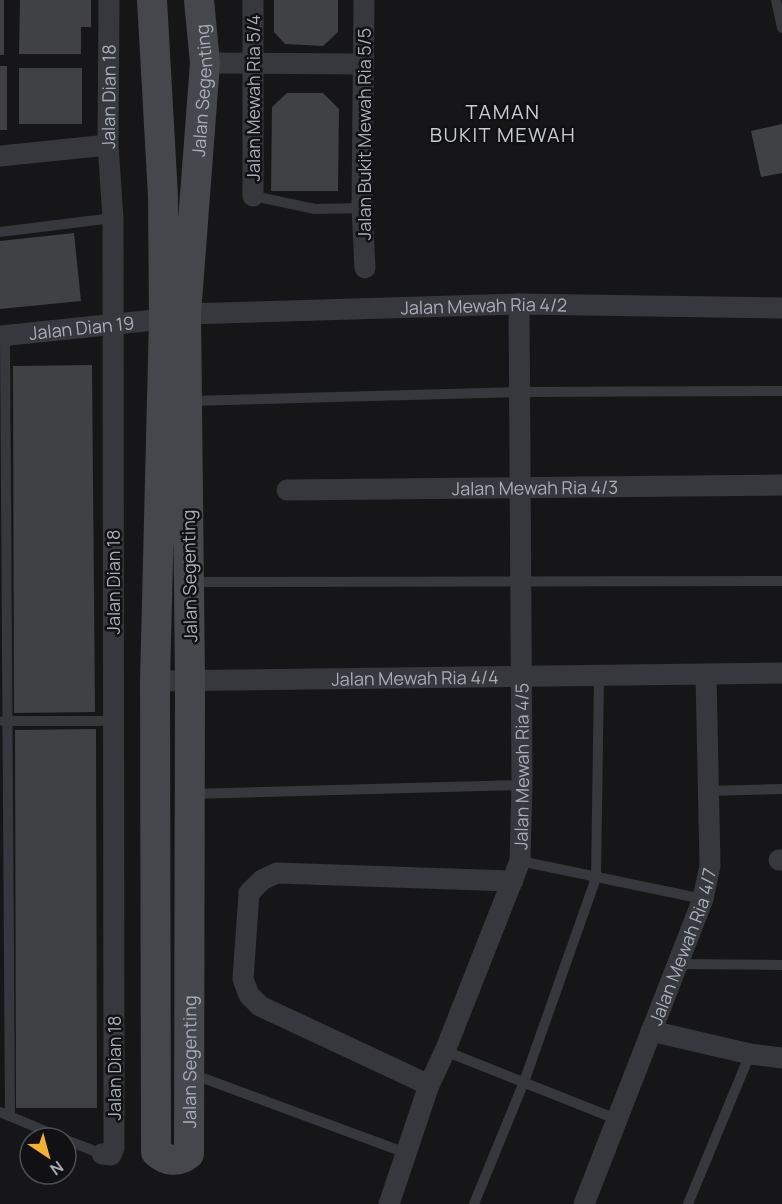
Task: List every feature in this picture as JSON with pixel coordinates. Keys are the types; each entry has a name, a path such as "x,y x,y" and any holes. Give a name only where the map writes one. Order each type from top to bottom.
{"street":[{"name":"Jalan Dian 18","path":"102,1154 111,1155 114,1148 111,325 113,218 108,145 109,0"},
{"name":"Jalan Segenting","path":"152,0 163,196 175,316 187,401 189,1154 183,1159 172,1160 156,1152 155,681 175,316 205,63 199,0"},
{"name":"Jalan Mewah Ria 5/4","path":"253,0 253,196"},
{"name":"Jalan Bukit Mewah Ria 5/5","path":"364,0 362,208 365,268"},
{"path":"205,63 363,64"},
{"path":"0,156 108,145"},
{"name":"Jalan Mewah Ria 4/2","path":"175,316 519,304 782,308"},
{"name":"Jalan Mewah Ria 4/5","path":"389,1204 429,1085 445,1051 520,861 522,785 519,304"},
{"name":"Jalan Dian 19","path":"3,336 175,316"},
{"name":"Jalan Mewah Ria 4/3","path":"287,490 782,485"},
{"name":"Jalan Mewah Ria 4/4","path":"155,681 782,673"},
{"name":"Jalan Mewah Ria 4/7","path":"584,1204 703,899 710,866 706,674"},
{"path":"429,1085 260,1006 249,995 243,979 249,893 262,880 277,873 513,881"},
{"path":"651,1030 750,1054 782,1058"}],"lane":[{"path":"776,0 782,28"},
{"path":"253,196 315,209 362,208"},
{"path":"0,232 113,218"},
{"path":"3,336 5,1114 33,1126"},
{"path":"187,401 519,392 782,391"},
{"path":"189,582 782,581"},
{"path":"474,1204 524,1082 596,878 599,675"},
{"path":"4,722 114,721"},
{"path":"189,794 522,785"},
{"path":"709,791 782,789"},
{"path":"520,861 703,899"},
{"path":"679,964 782,965"},
{"path":"445,1051 616,1119"},
{"path":"688,1204 750,1054"},
{"path":"190,1073 406,1153"},
{"path":"78,1145 102,1154"}],"building":[{"path":"0,0 4,0 4,55 0,55"},
{"path":"20,0 91,0 91,27 81,27 81,54 19,54"},
{"path":"274,0 338,0 338,32 323,46 285,44 274,32"},
{"path":"0,66 7,66 7,130 0,130"},
{"path":"19,68 82,68 82,124 19,124"},
{"path":"287,93 323,93 339,109 338,191 271,191 272,107"},
{"path":"782,124 782,173 761,177 751,131"},
{"path":"74,233 81,301 0,309 0,241"},
{"path":"92,365 95,712 14,713 13,366"},
{"path":"96,729 97,1108 16,1108 15,730"}],"district":[{"name":"TAMAN BUKIT MEWAH","path":"503,122"}]}
